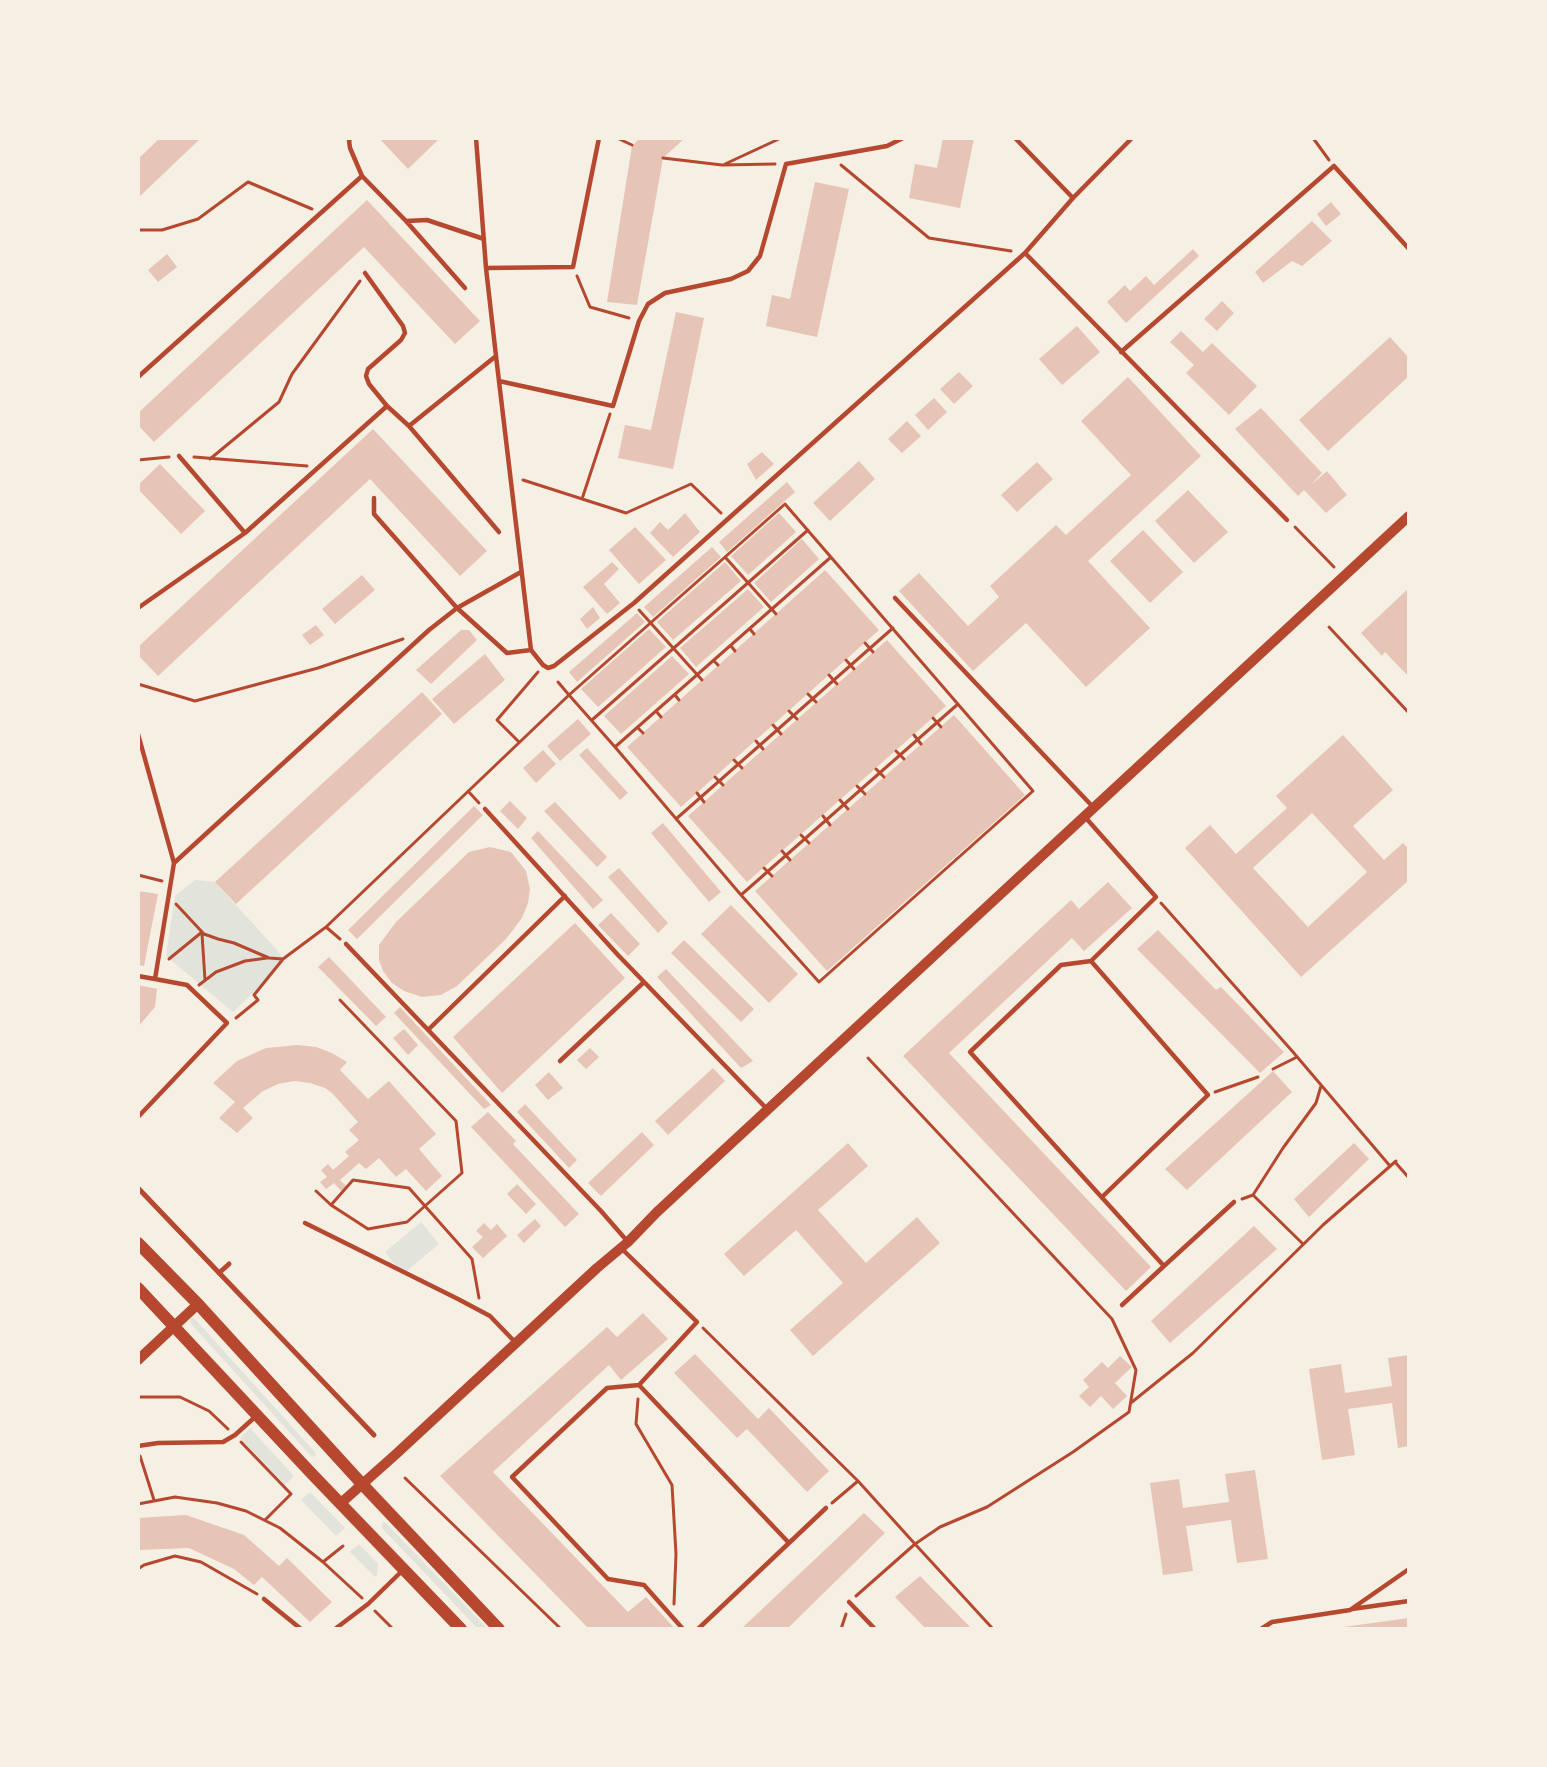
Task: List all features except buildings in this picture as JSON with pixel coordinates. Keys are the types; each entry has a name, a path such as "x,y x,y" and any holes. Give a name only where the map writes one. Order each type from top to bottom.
{"main road":[{"path":"138,1243 198,1304 362,1484 499,1629"},
{"path":"138,1288 461,1629"}],"street":[{"path":"341,1503 624,1245 1409,516"},
{"path":"138,1188 374,1435"},
{"path":"219,1273 229,1264"},
{"path":"138,1360 198,1304"}],"lane":[{"path":"351,138 350,148 362,176 406,221 465,288"},
{"path":"476,138 486,268 531,650 543,666 548,668 554,666 634,603 1025,253 1073,198 1132,138"},
{"path":"486,268 573,267 599,138"},
{"path":"499,381 613,406 639,321 648,303 665,293 731,279 748,271 760,256 786,164 887,146 903,138"},
{"path":"1015,138 1073,198"},
{"path":"1121,352 1334,166 1409,249"},
{"path":"138,377 362,176"},
{"path":"406,221 428,220 484,238"},
{"path":"1025,253 1287,520"},
{"path":"365,273 403,326 405,333 401,340 368,369 366,376 369,384 387,406 409,426 499,532"},
{"path":"409,426 496,356"},
{"path":"138,608 245,533 387,406"},
{"path":"179,456 245,533"},
{"path":"374,498 374,514 457,608 507,653 531,650"},
{"path":"174,863 429,630 457,608 521,572"},
{"path":"895,598 1094,808"},
{"path":"138,734 174,863 155,979"},
{"path":"485,809 644,982 768,1110"},
{"path":"1085,817 1156,897 1091,961 1061,965 970,1052 1164,1266"},
{"path":"428,1030 565,896"},
{"path":"346,944 601,1211 624,1245 697,1322 639,1385 607,1388 512,1477 608,1579 644,1585 683,1629"},
{"path":"1091,961 1208,1095 1102,1197"},
{"path":"138,976 187,985 227,1023 138,1117"},
{"path":"560,1061 644,982"},
{"path":"1122,1305 1234,1202"},
{"path":"305,1223 490,1316 515,1342"},
{"path":"639,1385 789,1543"},
{"path":"138,1446 158,1443 223,1442 235,1436 258,1415"},
{"path":"698,1629 826,1508"},
{"path":"335,1629 368,1604 404,1569"},
{"path":"1350,1610 1409,1569"},
{"path":"264,1599 301,1629"},
{"path":"1261,1629 1272,1622 1409,1601"},
{"path":"849,1602 875,1629"}],"path":[{"path":"617,138 632,146"},
{"path":"722,165 781,138"},
{"path":"1313,138 1334,166"},
{"path":"831,156 929,238 1025,253"},
{"path":"663,158 722,165 765,164"},
{"path":"138,230 162,230 198,219 248,182 321,213"},
{"path":"573,267 590,307 639,321"},
{"path":"210,459 279,402 292,374 365,273"},
{"path":"582,499 613,406"},
{"path":"138,460 179,456 319,466"},
{"path":"524,480 626,513 691,484 728,519"},
{"path":"238,1016 258,1000 254,995 283,958 326,927 569,694 785,504 1033,791 844,957 819,982 741,895 592,720 569,694 558,682"},
{"path":"1287,520 1344,577"},
{"path":"592,720 808,530"},
{"path":"725,557 776,614"},
{"path":"615,747 831,557"},
{"path":"787,596 791,600"},
{"path":"644,616 702,680"},
{"path":"1329,627 1409,713"},
{"path":"676,819 893,628"},
{"path":"750,629 754,634"},
{"path":"138,684 195,701 318,668 429,630"},
{"path":"865,643 873,652"},
{"path":"730,646 735,651"},
{"path":"846,660 854,669"},
{"path":"714,661 718,665"},
{"path":"519,742 497,720 543,666"},
{"path":"829,675 837,684"},
{"path":"808,694 816,702"},
{"path":"675,695 680,700"},
{"path":"741,895 958,704"},
{"path":"656,711 661,717"},
{"path":"789,711 797,719"},
{"path":"933,718 941,727"},
{"path":"773,725 781,734"},
{"path":"638,728 642,733"},
{"path":"914,735 921,744"},
{"path":"756,741 763,749"},
{"path":"896,751 904,759"},
{"path":"734,760 742,768"},
{"path":"876,768 884,777"},
{"path":"715,777 723,785"},
{"path":"857,786 865,794"},
{"path":"468,791 485,809"},
{"path":"697,793 704,802"},
{"path":"840,800 848,809"},
{"path":"823,816 830,825"},
{"path":"801,835 809,843"},
{"path":"782,851 790,860"},
{"path":"764,868 772,876"},
{"path":"138,874 171,884"},
{"path":"169,897 202,932 269,958"},
{"path":"1156,897 1297,1056 1390,1166"},
{"path":"326,927 346,944"},
{"path":"157,969 202,932"},
{"path":"202,932 205,980"},
{"path":"192,990 216,972 245,961 283,958"},
{"path":"316,1191 331,1205 368,1229 407,1222 462,1173 456,1121 340,1000"},
{"path":"1273,1069 1297,1056"},
{"path":"849,1602 915,1544 940,1527 987,1507 1073,1452 1129,1412 1136,1370 1112,1319 868,1058"},
{"path":"1208,1095 1258,1077"},
{"path":"1234,1202 1253,1195 1283,1148 1316,1103 1322,1086"},
{"path":"1130,1403 1193,1353 1303,1244 1396,1161 1409,1178"},
{"path":"331,1205 353,1180 409,1188 472,1259 482,1312"},
{"path":"1253,1195 1303,1244"},
{"path":"697,1322 858,1481 993,1629"},
{"path":"639,1385 636,1424 672,1485 676,1554 673,1618"},
{"path":"138,1452 154,1500"},
{"path":"405,1478 561,1629"},
{"path":"826,1508 858,1481"},
{"path":"264,1520 291,1494"},
{"path":"138,1504 174,1497 217,1503 246,1511 280,1528 322,1562 393,1629"},
{"path":"322,1562 343,1546"},
{"path":"138,1569 175,1556 201,1562 264,1599"}],"shaded area":[{"path":"195,880 215,882 277,950 285,962 233,1012 166,956 175,896"},
{"path":"421,1222 439,1244 403,1274 385,1252"},
{"path":"192,1318 316,1455 313,1457 310,1455 191,1324"},
{"path":"250,1428 294,1476 285,1485 240,1438"},
{"path":"310,1492 345,1528 336,1536 301,1500"},
{"path":"384,1522 488,1629 478,1629 382,1528"},
{"path":"359,1544 378,1564 375,1577 350,1552"}]}
